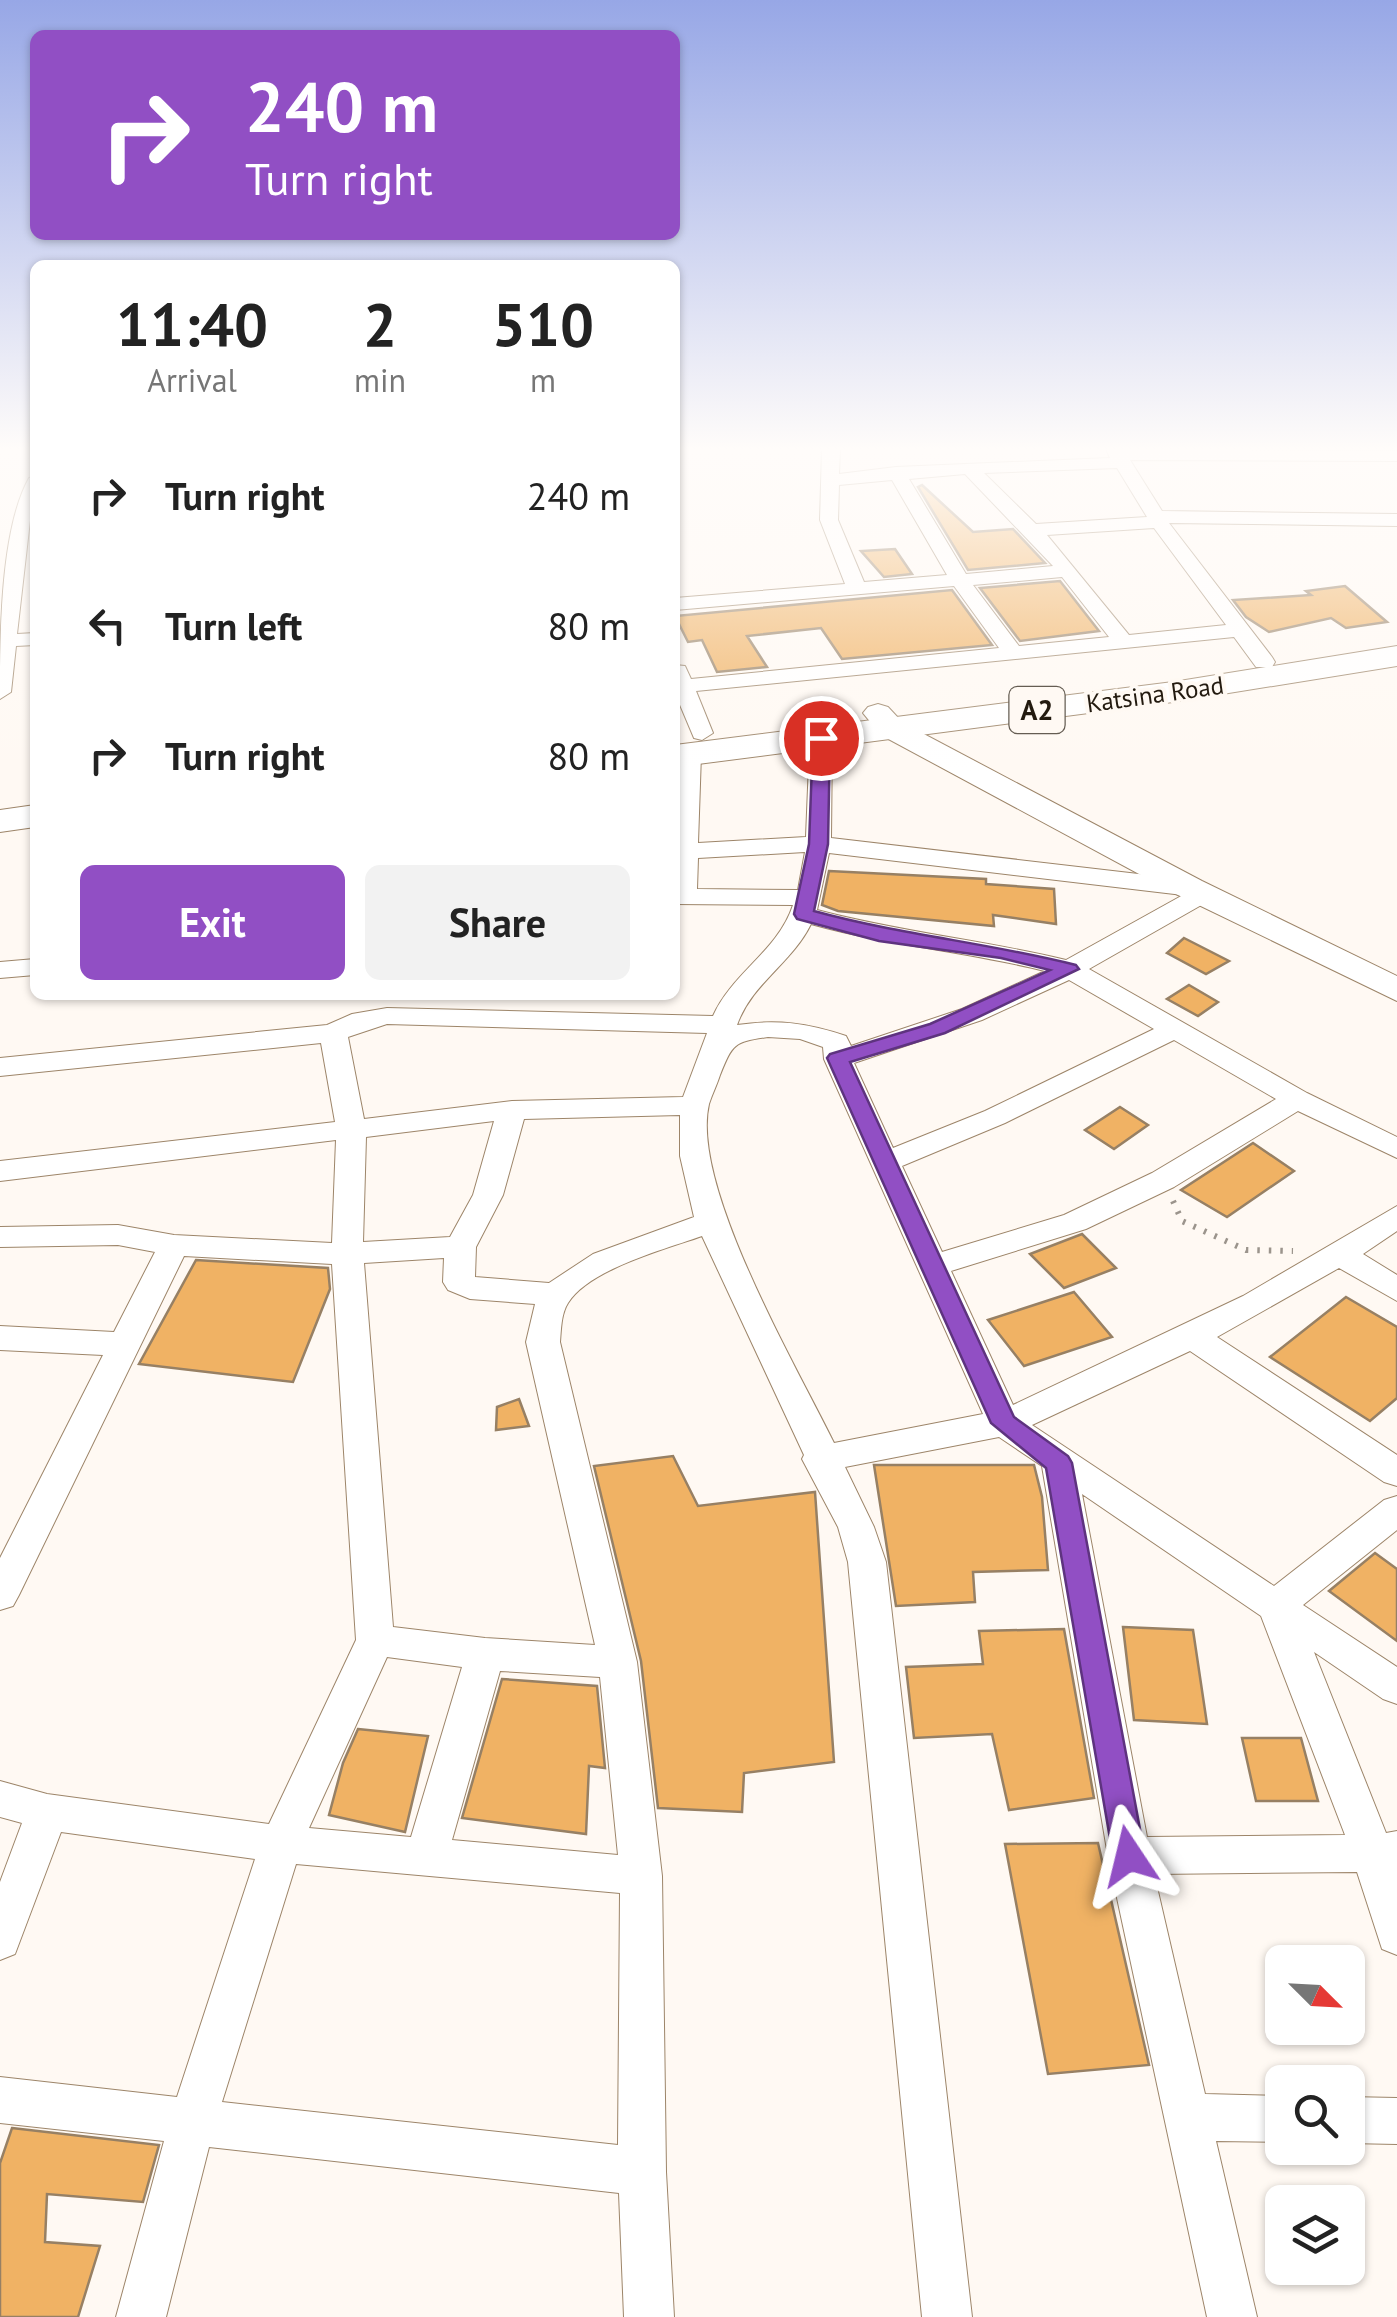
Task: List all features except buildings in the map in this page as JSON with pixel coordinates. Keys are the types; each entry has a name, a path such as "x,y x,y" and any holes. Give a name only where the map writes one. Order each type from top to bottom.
{"highway":[{"name":"A2","path":"686,745 885,721 1397,640"},
{"name":"Katsina Road","path":"686,745 821,738 885,721 1174,692 1397,656"},
{"path":"0,821 30,817"},
{"path":"0,842 30,839"}],"main road":[{"path":"885,721 1197,891 1397,990"}],"street":[{"path":"0,692 4,641 19,557"},
{"path":"844,557 856,589"},
{"path":"946,557 1013,652"},
{"path":"1053,557 1123,641"},
{"path":"1185,557 1264,662"},
{"path":"680,604 1064,571"},
{"path":"680,676 1013,652 1238,630"},
{"path":"4,641 30,639"},
{"path":"680,686 686,745 686,852 680,897 805,906 879,935 1001,952 1069,969 1297,1098 1397,1149"},
{"path":"821,738 818,844 805,906 790,941 748,980 731,1004 694,1106 695,1156 711,1222 820,1459 856,1526 867,1562 946,2317"},
{"path":"686,852 818,844 1197,891"},
{"path":"838,1058 938,1028 1069,969 1197,891"},
{"path":"790,941 834,942 879,935"},
{"path":"0,970 30,967"},
{"path":"141,2317 192,2124 281,1844 376,1640 347,1254 351,1127 339,1030 343,1000"},
{"path":"0,1067 339,1030 388,1005 602,1008 720,1034 803,1031 836,1042 838,1058 1004,1423 1397,1688"},
{"path":"885,1162 995,1118 1177,1028"},
{"path":"932,1266 1075,1222 1163,1180 1297,1098"},
{"path":"0,1171 512,1110 694,1106"},
{"path":"512,1110 488,1195 460,1247 459,1282 470,1288 556,1294"},
{"path":"820,1459 1004,1423 1194,1338 1341,1256 1397,1216"},
{"path":"649,2317 642,2172 641,1876 618,1662 543,1342 546,1318 556,1294 599,1266 711,1222"},
{"path":"0,1238 85,1234 174,1245 347,1254 460,1247"},
{"path":"1,1591 174,1245"},
{"path":"1341,1256 1397,1290"},
{"path":"0,1338 123,1344"},
{"path":"1194,1338 1397,1473"},
{"path":"1059,1463 1129,1856 1232,2317"},
{"path":"1276,1605 1397,1510"},
{"path":"1276,1605 1385,1851 1397,1935"},
{"path":"376,1640 485,1654 618,1662"},
{"path":"427,1854 485,1654"},
{"path":"0,1799 47,1812 281,1844 641,1876"},
{"path":"0,1940 14,1863 47,1812"},
{"path":"1129,1856 1385,1851"},
{"path":"0,2100 642,2172"},
{"path":"1187,2117 1265,2119"},
{"path":"1365,2120 1397,2121"}],"path":[{"path":"1163,1180 1182,1221 1246,1250 1296,1251"}],"route":[{"path":"821,738 818,844 804,914 879,935 1001,952 1069,969 938,1028 838,1058 1004,1423 1059,1463 1129,1856"}]}
